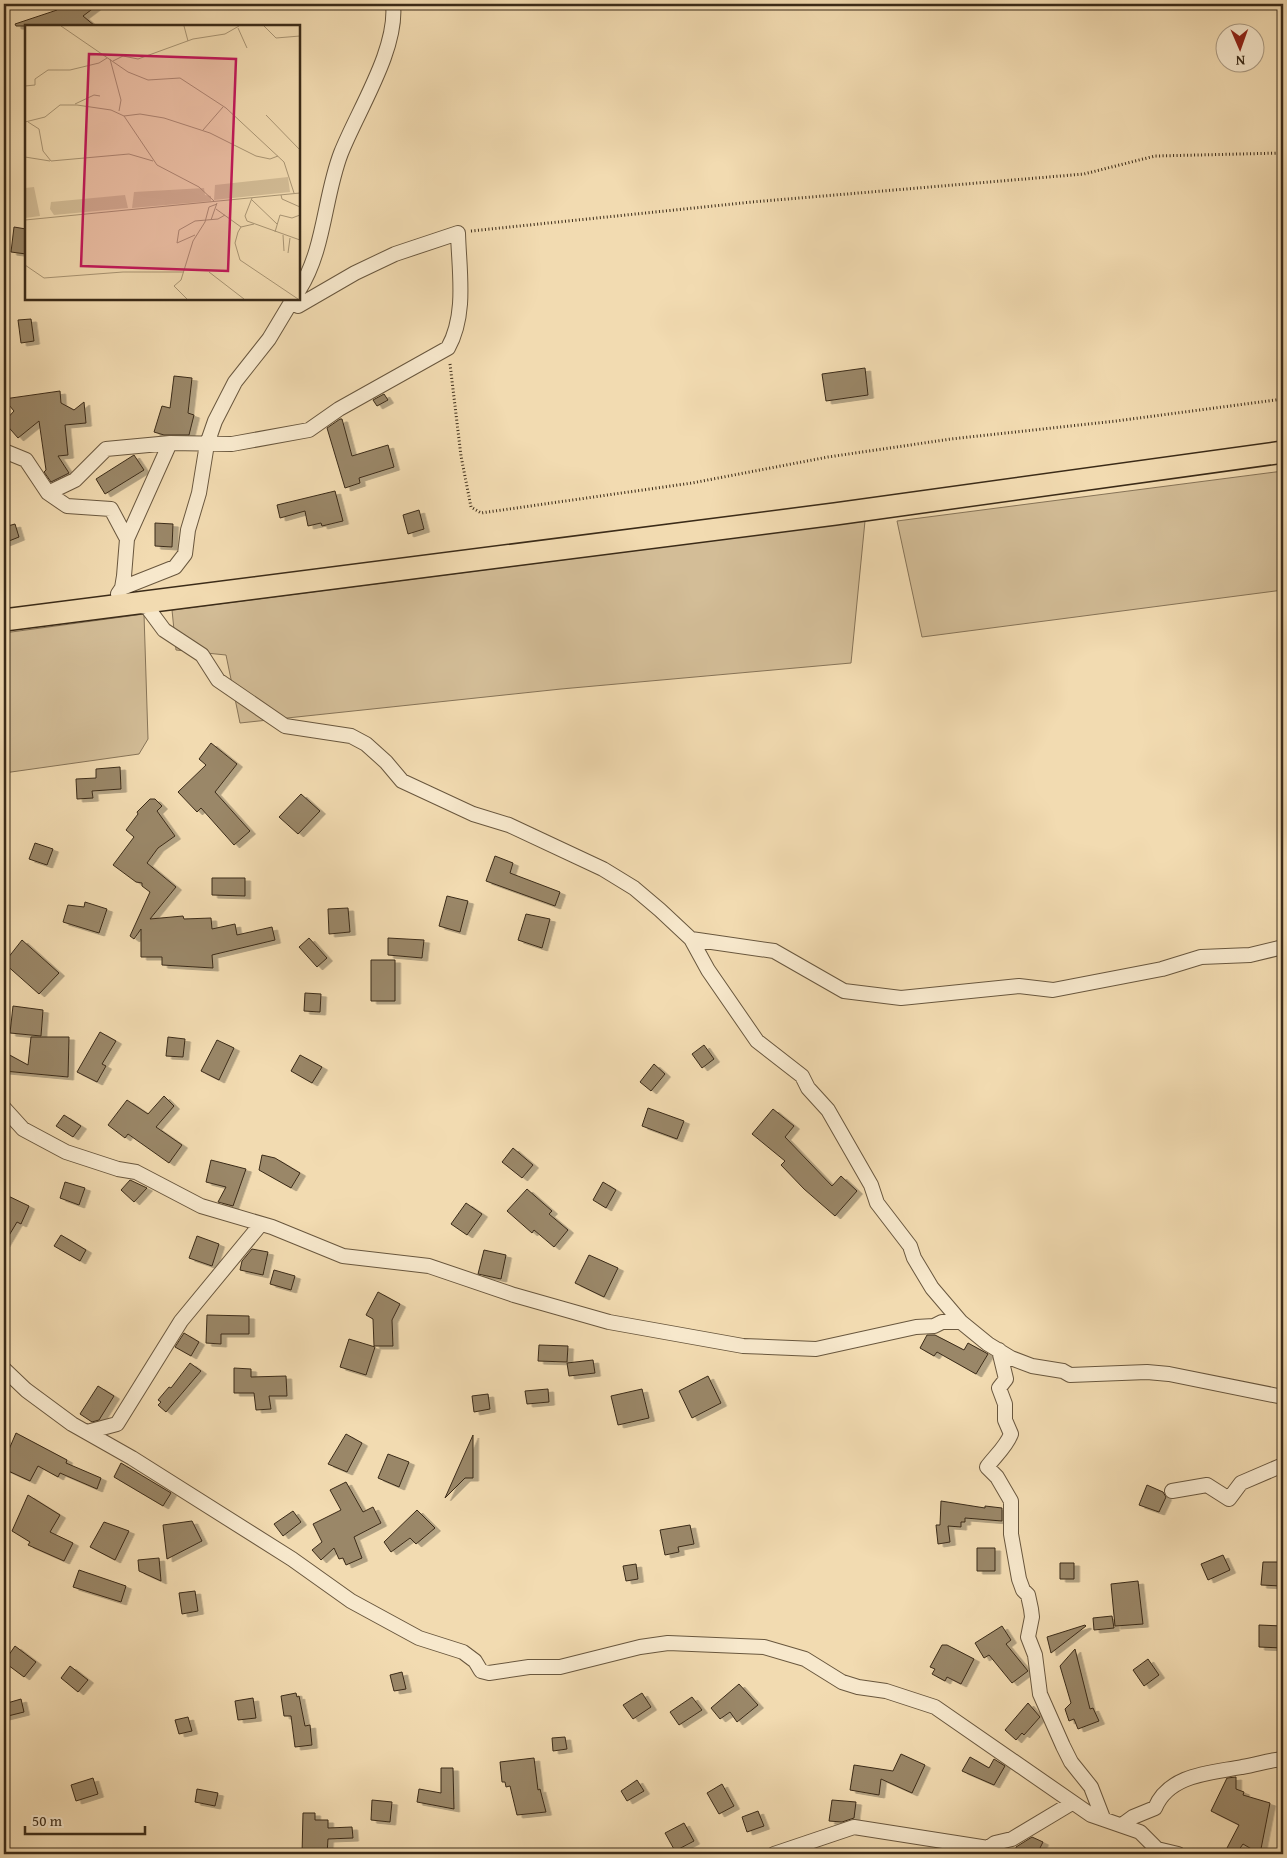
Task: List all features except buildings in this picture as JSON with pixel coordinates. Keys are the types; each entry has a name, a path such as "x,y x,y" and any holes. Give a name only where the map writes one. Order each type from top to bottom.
{"main road":[{"path":"4,620 124,599 835,514 1283,452"}],"street":[{"path":"300,288 306,279 316,251 324,209 341,153 373,84 395,21 393,4"},
{"path":"48,494 75,480 106,449 170,444 207,444 232,444 309,430 340,409 448,348 457,333 460,306 458,233 395,254 356,273 298,306 292,300 269,340 235,382 207,444 199,493 188,530 185,554 175,567 124,599"},
{"path":"124,599 126,539 170,444"},
{"path":"4,451 26,460 48,494 68,506 111,508 126,539"},
{"path":"124,599 147,607 164,630 202,655 218,680 285,726 352,736 366,744 386,762 402,781 473,814 509,825 603,868 634,888 691,939 708,970 757,1041 802,1076 808,1088 828,1110 871,1185 877,1203 910,1246 914,1258 932,1288 961,1322 988,1344 1032,1366 1062,1371 1070,1375 1147,1372 1169,1374 1283,1397"},
{"path":"691,939 774,951 844,991 901,998 1018,986 1054,990 1162,969 1201,957 1250,955 1283,947"},
{"path":"4,1108 23,1129 66,1152 136,1172 201,1206 262,1224 343,1256 429,1266 609,1322 743,1346 816,1349 916,1326 934,1326 942,1322 961,1322"},
{"path":"86,1432 117,1424 181,1321 262,1224"},
{"path":"999,1350 1006,1379 999,1388 1005,1404 1005,1420 1011,1434 1008,1442 998,1451 987,1467 997,1477 1011,1501 1011,1534 1019,1578 1023,1590 1028,1595 1031,1609 1032,1617 1028,1637 1035,1655 1040,1694 1071,1762 1091,1787 1103,1818"},
{"path":"4,1369 26,1390 86,1432 132,1458 292,1559 351,1601 419,1638 463,1652 475,1661 481,1671 488,1673 530,1667 560,1667 640,1647 668,1644 764,1647 805,1659 850,1685 886,1691 935,1707 1091,1815 1140,1832 1157,1849 1178,1854"},
{"path":"1172,1491 1207,1485 1229,1499 1241,1483 1283,1465"},
{"path":"1122,1825 1132,1817 1155,1808 1160,1796 1165,1791 1192,1776 1283,1759"},
{"path":"774,1854 854,1827 988,1848 995,1843 1012,1839 1072,1803"}],"path":[{"path":"458,233 752,202 1084,174 1155,156 1283,153"},
{"path":"448,348 461,456 472,507 481,513 692,483 828,457 951,439 1116,421 1283,399"}],"shaded area":[{"path":"1283,471 1283,590 922,637 897,521"},
{"path":"865,521 851,663 561,689 240,723 226,655 176,650 172,610"},
{"path":"144,614 148,739 139,754 4,773 4,633"}]}
